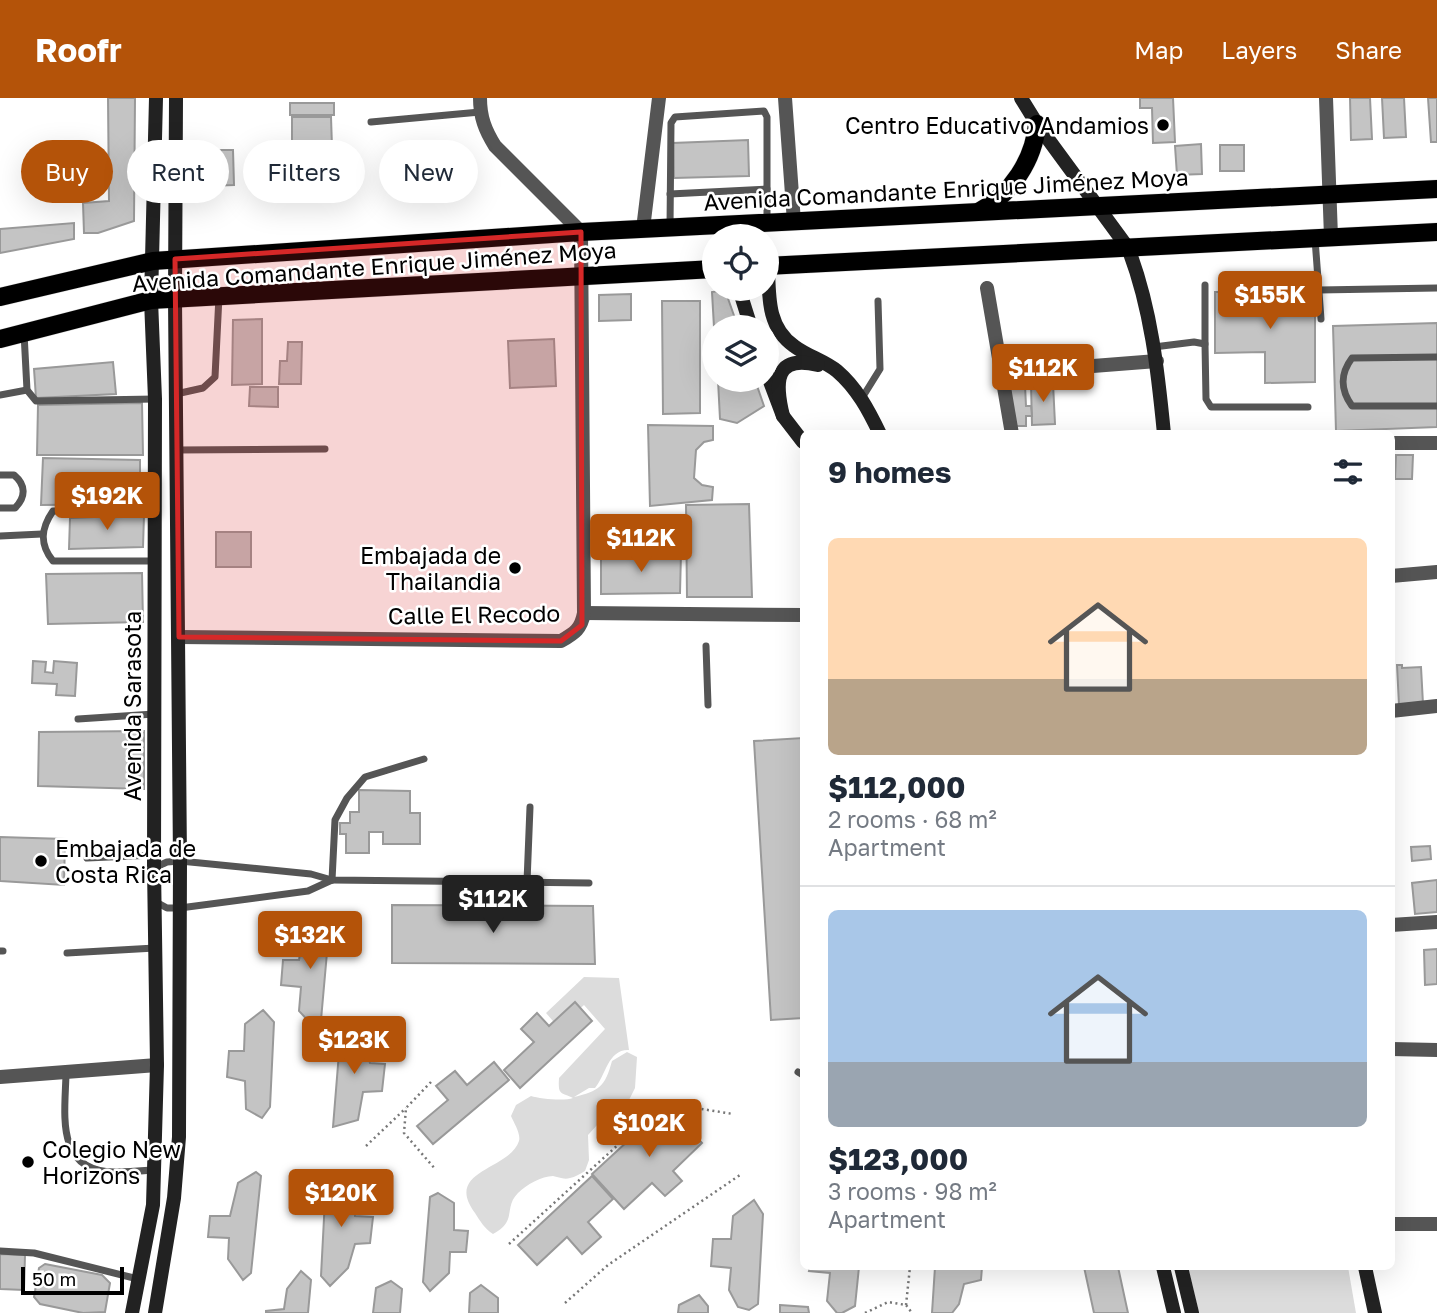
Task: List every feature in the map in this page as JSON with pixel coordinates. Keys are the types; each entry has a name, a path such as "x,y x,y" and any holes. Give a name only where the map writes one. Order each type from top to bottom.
{"main road":[{"name":"Avenida Sarasota","path":"132,1313 153,1205 157,1065 154,862 155,399 151,300 156,98"},
{"name":"Avenida Sarasota","path":"155,1313 174,1198 179,1137 176,98"},
{"path":"1021,98 1128,248 1137,269 1155,354 1164,430"},
{"path":"977,212 994,204 1017,177 1035,141 1037,124"},
{"name":"Avenida Comandante Enrique Jiménez Moya","path":"0,298 153,261 175,259 581,232 1437,189"},
{"path":"779,265 1437,232"},
{"name":"Avenida Comandante Enrique Jiménez Moya","path":"0,339 151,300 702,270"},
{"path":"770,301 776,328 793,345 836,370 862,398 878,430"},
{"path":"783,416 778,382 780,374 787,366 801,361 836,370"},
{"path":"774,392 783,416 800,438"},
{"path":"1164,1270 1174,1313"},
{"path":"1182,1270 1192,1313"},
{"path":"1366,1270 1376,1313"}],"street":[{"path":"643,229 659,98"},
{"path":"785,98 793,222"},
{"path":"1323,238 1330,194 1326,98"},
{"path":"480,105 485,129 495,146 581,232"},
{"name":"Calle El Recodo","path":"179,637 561,641 577,633 584,613 581,232"},
{"path":"987,288 1011,430"},
{"path":"1002,373 1155,354"},
{"path":"1395,443 1437,443"},
{"path":"1395,576 1437,572"},
{"path":"584,613 800,615"},
{"path":"1395,711 1437,706"},
{"path":"1395,925 1437,922"},
{"path":"1395,1049 1437,1050"},
{"path":"0,1077 157,1065"},
{"path":"1395,1224 1437,1224"}],"lane":[{"path":"370,122 480,105"},
{"path":"670,228 671,123 675,117 764,111 767,117 767,223"},
{"path":"670,194 767,190"},
{"path":"1321,319 1319,290 1323,238"},
{"path":"1205,285 1206,399 1211,407 1308,407"},
{"path":"1319,290 1437,288"},
{"path":"176,394 203,388 215,377 219,296"},
{"path":"862,398 880,369 878,301"},
{"path":"24,332 27,390 36,401 155,399"},
{"path":"1155,354 1194,342 1205,344"},
{"path":"1437,356 1352,358 1346,366 1343,387 1352,406 1437,406"},
{"path":"0,395 27,390"},
{"path":"177,450 325,449"},
{"path":"0,475 14,475 22,485 23,497 15,508 0,508"},
{"path":"154,511 53,511 45,522 42,534 52,561 155,561"},
{"path":"0,536 42,534"},
{"path":"706,646 708,705"},
{"path":"78,719 155,714"},
{"path":"332,880 335,820 347,799 365,777 424,759"},
{"path":"527,883 530,807"},
{"path":"87,858 180,861 311,874 332,880 589,883"},
{"path":"155,902 167,908 180,908 308,891 332,880"},
{"path":"67,953 156,948"},
{"path":"66,1074 64,1129 76,1157 83,1164 111,1172 154,1170"},
{"path":"0,1251 34,1253 139,1279"}],"path":[{"path":"366,1146 431,1082"},
{"path":"509,1244 664,1103 733,1114"},
{"path":"406,1108 404,1133 436,1170"},
{"path":"565,1303 608,1265 740,1175"},
{"path":"910,1270 906,1305 912,1313"},
{"path":"865,1313 888,1302 906,1305"}],"highlighted area":[{"path":"581,232 582,625 561,641 179,637 175,259"}],"shaded area":[{"path":"584,977 619,978 629,1050 612,1058 595,1088 589,1088 574,1097 590,1093 600,1086 607,1077 612,1061 627,1052 637,1057 635,1088 629,1100 608,1113 588,1135 589,1160 585,1171 568,1179 553,1176 544,1178 525,1187 511,1204 505,1224 493,1234 485,1227 467,1199 467,1188 472,1179 513,1151 519,1141 511,1116 516,1105 531,1096 573,1098 561,1092 559,1078 605,1029 584,1005 559,1028 546,1013"},
{"path":"1189,1270 1349,1270 1356,1313 1199,1313"}],"building":[{"path":"108,98 135,98 135,140 127,140 127,203 134,203 134,221 98,233 84,233 83,203 113,203 113,140 108,140"},
{"name":"Centro Educativo Andamios","path":"1140,98 1173,98 1175,142 1153,143 1152,108 1140,108"},
{"path":"1350,98 1370,98 1372,139 1351,140"},
{"path":"1382,98 1404,98 1406,137 1384,138"},
{"path":"1428,98 1437,98 1437,142 1431,142"},
{"path":"290,103 334,103 334,115 290,115"},
{"path":"292,117 331,117 332,140 292,140"},
{"path":"748,140 749,176 674,178 673,143"},
{"path":"1201,144 1202,174 1177,175 1175,146"},
{"path":"1220,145 1244,145 1244,171 1220,171"},
{"path":"229,150 233,150 234,185 229,185"},
{"path":"74,223 74,239 0,253 0,229"},
{"path":"1315,291 1315,382 1265,383 1265,352 1215,353 1215,292"},
{"path":"631,294 631,320 599,321 599,295"},
{"path":"662,301 700,301 700,413 663,414"},
{"path":"713,301 729,301 734,315 713,315"},
{"path":"262,319 262,384 232,385 233,320"},
{"path":"1437,323 1437,427 1336,430 1333,326"},
{"path":"554,339 556,386 510,388 508,341"},
{"path":"288,342 302,342 301,384 279,384 280,361 287,361"},
{"path":"113,362 116,394 36,398 34,369"},
{"path":"1053,383 1055,424 1032,425 1031,384"},
{"path":"1010,385 1025,385 1026,406 1031,406 1032,416 1026,416 1026,426 1012,426"},
{"path":"250,387 278,387 278,407 249,406"},
{"path":"719,392 759,392 764,406 737,423 720,419"},
{"path":"142,403 143,455 37,455 38,405"},
{"path":"648,425 713,426 713,440 704,442 696,450 694,478 702,485 713,487 712,500 650,506"},
{"path":"1396,455 1413,455 1412,479 1395,479"},
{"path":"43,458 140,460 140,504 41,505"},
{"path":"749,504 752,597 687,597 686,505"},
{"path":"144,515 143,547 69,549 70,518"},
{"path":"679,520 681,549 619,549 619,523"},
{"path":"216,532 251,532 251,567 216,567"},
{"path":"681,553 680,593 601,594 601,556"},
{"path":"142,573 143,622 48,624 46,574"},
{"path":"33,661 46,662 45,672 53,673 54,661 77,663 75,696 56,695 57,684 32,683"},
{"path":"1397,665 1402,665 1402,668 1421,667 1423,704 1399,705"},
{"path":"144,731 144,789 38,786 39,732"},
{"path":"800,738 800,1018 771,1020 754,741"},
{"path":"359,790 410,791 410,813 420,813 420,844 383,844 383,832 369,832 369,853 346,853 346,834 340,834 340,823 350,823 350,812 359,812"},
{"path":"0,837 65,839 64,885 0,881"},
{"path":"1430,846 1431,859 1412,861 1411,847"},
{"path":"1437,880 1437,912 1415,914 1412,883"},
{"path":"392,905 593,906 595,964 392,963"},
{"path":"320,917 329,930 321,1020 316,1029 299,1011 301,987 281,985 283,960 299,960 304,930"},
{"path":"1437,949 1437,984 1425,985 1424,950"},
{"path":"575,1002 592,1021 520,1088 504,1070 534,1042 521,1029 537,1013 549,1026"},
{"path":"263,1010 274,1022 270,1107 262,1118 246,1109 245,1081 227,1077 229,1051 244,1051 245,1024"},
{"path":"341,1028 361,1028 370,1063 385,1064 382,1091 363,1092 358,1120 333,1127"},
{"path":"494,1062 509,1080 433,1144 417,1126 448,1100 436,1086 455,1071 467,1085"},
{"path":"667,1105 702,1143 673,1171 682,1181 665,1196 652,1183 624,1209 592,1174"},
{"path":"256,1172 261,1176 251,1273 243,1280 228,1259 229,1238 208,1237 210,1216 230,1216 238,1183"},
{"path":"338,1176 355,1193 355,1216 373,1217 370,1243 355,1244 348,1268 330,1286 321,1276 326,1180"},
{"path":"592,1176 613,1199 588,1222 601,1237 582,1254 567,1237 537,1265 518,1245"},
{"path":"438,1193 454,1203 454,1230 468,1231 466,1252 450,1252 449,1273 430,1291 423,1282 430,1197"},
{"path":"754,1200 763,1214 758,1304 749,1310 738,1307 729,1290 731,1268 711,1266 713,1239 731,1239 733,1216"},
{"path":"0,1254 25,1255 24,1290 0,1289"},
{"path":"45,1264 102,1275 110,1283 105,1312 83,1313 40,1304 34,1297 39,1268"},
{"path":"859,1270 855,1306 837,1313 827,1301 830,1273 809,1271"},
{"path":"935,1270 982,1270 981,1280 964,1284 959,1304 952,1313 932,1313"},
{"path":"1085,1270 1119,1270 1128,1313 1094,1313"},
{"path":"301,1271 311,1280 308,1313 266,1313 284,1309 287,1289"},
{"path":"391,1281 402,1289 400,1313 373,1313 376,1288"},
{"path":"481,1285 498,1298 498,1313 469,1313 470,1293"},
{"path":"699,1295 708,1306 708,1313 678,1313 679,1305"},
{"path":"780,1305 808,1307 809,1313 780,1313"}],"place":[{"name":"Centro Educativo Andamios","path":"1163,125"},
{"name":"Embajada de Thailandia","path":"515,568"},
{"name":"Embajada de Costa Rica","path":"41,861"},
{"name":"Colegio New Horizons","path":"28,1162"}]}
